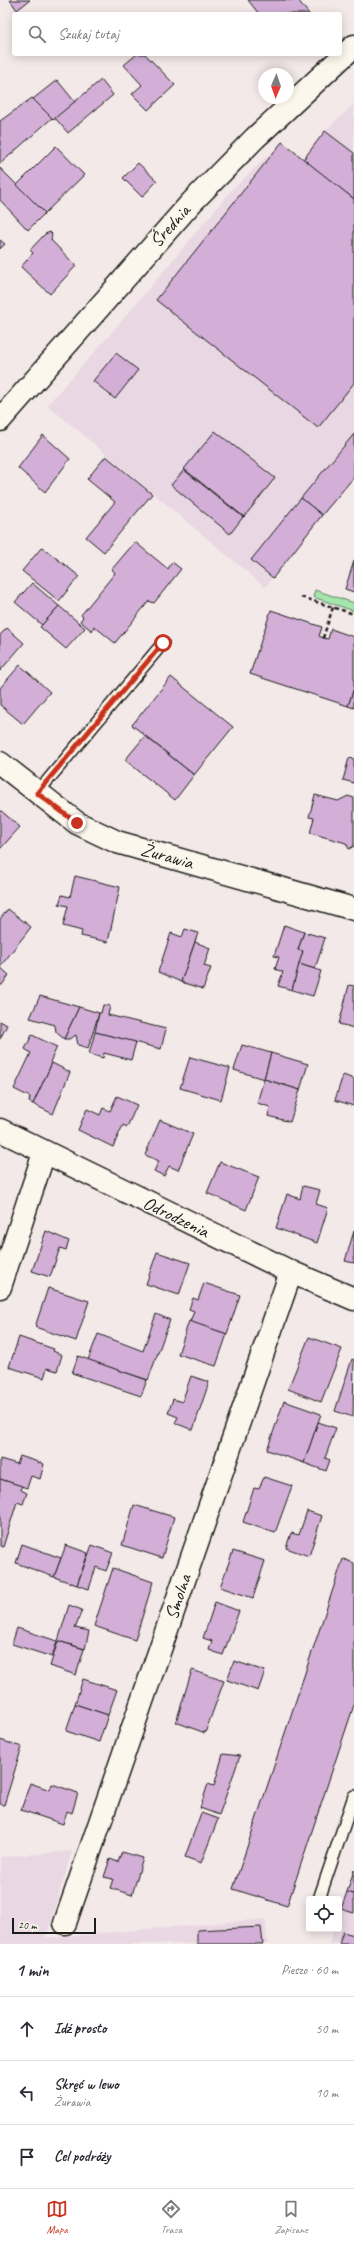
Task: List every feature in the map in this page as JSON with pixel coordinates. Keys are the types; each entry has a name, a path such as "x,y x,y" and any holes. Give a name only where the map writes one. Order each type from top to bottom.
{"street":[{"name":"Średnia","path":"0,420 191,203 260,133 354,46"},
{"name":"Żurawia","path":"0,763 77,823 117,842 354,910"},
{"name":"Odrodzenia","path":"0,1130 44,1153 290,1272 354,1299"},
{"path":"0,1287 44,1153"},
{"name":"Smolna","path":"65,1923 290,1272"}],"lane":[{"path":"37,793 163,643"},
{"path":"320,1896 354,1796"}],"path":[{"path":"301,597 354,614"},
{"path":"323,638 333,607"}],"shaded area":[{"path":"354,104 354,477 265,587 47,405 108,337 231,191 282,142 303,159 325,131"},
{"path":"72,1851 46,1938 265,1919 268,1944 0,1944 0,1857"},
{"path":"354,1870 354,1944 329,1944 333,1932 342,1932 342,1906"}],"green space":[{"path":"315,590 354,603 354,611 313,597"}],"building":[{"path":"10,0 30,0 17,10"},
{"path":"248,0 298,0 307,12 257,12"},
{"path":"135,56 147,56 175,85 148,110 132,94 142,85 124,65"},
{"path":"57,80 75,102 54,120 33,99"},
{"path":"101,80 113,95 68,133 55,118"},
{"path":"32,98 52,118 0,164 0,121"},
{"path":"325,131 354,153 354,199 303,160"},
{"path":"282,142 354,199 354,383 318,428 156,300"},
{"path":"56,146 84,175 45,213 17,185"},
{"path":"138,163 157,181 142,197 123,178"},
{"path":"0,168 45,213 28,230 0,200"},
{"path":"50,232 52,234 51,240 76,266 50,294 21,267 33,253 30,250 45,234"},
{"path":"0,240 5,244 0,249"},
{"path":"116,353 138,370 115,399 93,381"},
{"path":"215,431 275,478 244,517 184,469"},
{"path":"354,434 354,477 322,515 301,498"},
{"path":"43,435 70,459 45,492 18,468"},
{"path":"106,456 152,494 104,552 86,537 115,502 87,479"},
{"path":"184,470 243,517 230,534 171,485"},
{"path":"301,498 322,515 273,578 251,560"},
{"path":"135,542 168,569 172,562 181,569 154,603 149,601 115,643 94,626 92,631 80,621 83,617 81,615 115,573 112,569"},
{"path":"42,547 79,576 59,601 22,571"},
{"path":"354,561 354,592 345,589"},
{"path":"32,583 59,606 42,625 15,602"},
{"path":"59,606 85,628 66,649 40,627"},
{"path":"271,610 322,627 319,636 323,638 328,639 331,629 354,637 354,688 348,706 250,674"},
{"path":"7,628 24,643 0,671 0,635"},
{"path":"20,665 50,692 23,724 0,705 0,688"},
{"path":"171,677 233,727 194,775 132,725"},
{"path":"354,688 354,708 348,706"},
{"path":"145,736 194,775 175,800 125,760"},
{"path":"349,758 354,759 354,783 343,780"},
{"path":"315,795 338,801 348,796 354,798 354,846 349,849 346,843 310,833 314,818 309,817"},
{"path":"0,810 20,827 0,849"},
{"path":"75,876 120,887 108,942 81,936 82,931 63,926 68,906 59,904 62,895 70,897"},
{"path":"8,909 31,927 0,967 0,919"},
{"path":"284,925 304,932 298,950 303,951 292,990 278,986 283,972 275,969 279,957 274,956"},
{"path":"185,929 198,933 181,982 158,972 171,933 182,937"},
{"path":"304,932 325,938 315,969 299,964 303,951 298,950"},
{"path":"195,942 210,948 204,966 211,968 203,989 181,982"},
{"path":"299,964 321,971 313,996 292,990"},
{"path":"0,967 9,975 2,985 0,985"},
{"path":"349,985 354,986 354,1028 339,1024"},
{"path":"40,996 79,1007 64,1039 56,1032 55,1025 30,1018"},
{"path":"103,1005 110,1006 108,1015 166,1029 161,1049 95,1032 99,1013 101,1013"},
{"path":"79,1007 99,1013 88,1048 78,1045 76,1035 69,1039 64,1039"},
{"path":"0,1021 7,1025 0,1039"},
{"path":"95,1032 136,1042 131,1060 104,1053 103,1058 89,1054"},
{"path":"32,1035 57,1047 50,1062 52,1063 33,1104 29,1102 30,1097 14,1089 31,1053 25,1049"},
{"path":"242,1045 271,1053 264,1079 234,1070"},
{"path":"271,1053 308,1064 300,1090 264,1079"},
{"path":"190,1057 230,1068 221,1100 180,1088"},
{"path":"52,1063 70,1072 53,1114 33,1104"},
{"path":"343,1075 354,1079 354,1106 335,1100"},
{"path":"264,1079 300,1090 290,1122 268,1116 270,1107 257,1103"},
{"path":"117,1096 137,1105 127,1127 123,1125 113,1147 78,1130 87,1109 100,1115 103,1108 110,1111"},
{"path":"160,1120 193,1134 178,1170 169,1166 164,1176 154,1171 159,1161 145,1155"},
{"path":"220,1162 259,1177 246,1210 207,1193"},
{"path":"303,1186 320,1190 316,1204 328,1208 317,1243 276,1228 287,1194 300,1199"},
{"path":"46,1231 69,1241 66,1250 60,1248 50,1277 32,1271"},
{"path":"354,1231 354,1263 345,1261"},
{"path":"157,1252 190,1263 179,1295 146,1284"},
{"path":"204,1283 240,1295 227,1334 190,1322 194,1311 189,1309 193,1298 198,1300"},
{"path":"48,1288 89,1301 76,1341 35,1327"},
{"path":"156,1314 170,1320 148,1380 88,1360 98,1334 143,1351"},
{"path":"189,1321 227,1334 216,1366 178,1354"},
{"path":"19,1337 54,1349 53,1351 62,1355 57,1371 47,1368 44,1378 9,1367"},
{"path":"309,1337 342,1349 321,1402 288,1389"},
{"path":"78,1356 147,1380 141,1396 72,1373"},
{"path":"352,1359 354,1360 353,1417 335,1411"},
{"path":"191,1376 209,1382 193,1430 175,1423 178,1417 168,1413 173,1399 182,1402"},
{"path":"284,1401 321,1414 304,1463 267,1450"},
{"path":"318,1422 336,1428 325,1458 330,1460 326,1471 304,1463"},
{"path":"20,1456 44,1464 40,1479 31,1476 27,1488 0,1479 0,1459 17,1464"},
{"path":"264,1477 292,1486 275,1533 243,1522 254,1488 259,1489"},
{"path":"0,1479 22,1486 21,1490 27,1493 23,1504 17,1502 3,1547 0,1546"},
{"path":"134,1505 174,1517 162,1558 122,1545"},
{"path":"307,1511 322,1516 309,1556 286,1548 291,1533 299,1535"},
{"path":"22,1544 61,1558 54,1577 16,1563"},
{"path":"66,1545 88,1553 77,1585 54,1577"},
{"path":"92,1545 113,1553 106,1571 96,1567 89,1589 77,1585"},
{"path":"233,1551 265,1561 253,1598 220,1587"},
{"path":"343,1559 354,1563 354,1705 287,1906 233,1889"},
{"path":"113,1568 153,1582 135,1640 94,1626"},
{"path":"215,1602 239,1611 223,1655 209,1650 212,1641 203,1638"},
{"path":"69,1605 82,1610 75,1628 89,1631 85,1649 58,1641"},
{"path":"17,1628 57,1641 52,1657 12,1644"},
{"path":"58,1641 84,1649 76,1675 50,1666"},
{"path":"234,1661 265,1671 258,1691 227,1680"},
{"path":"192,1670 224,1681 205,1733 176,1722"},
{"path":"83,1679 117,1690 108,1715 75,1704"},
{"path":"75,1704 108,1715 99,1742 66,1731"},
{"path":"0,1740 22,1747 4,1805 0,1804"},
{"path":"223,1754 240,1756 219,1815 200,1808 208,1784 214,1786"},
{"path":"30,1783 50,1790 52,1784 78,1793 72,1813 67,1811 63,1824 21,1810"},
{"path":"201,1813 218,1819 201,1863 185,1857"},
{"path":"122,1852 143,1858 132,1895 110,1888 113,1879 104,1877 110,1859 118,1862"},
{"path":"354,1870 354,1894 347,1892"},
{"path":"347,1892 354,1894 354,1913 342,1909"},
{"path":"261,1927 263,1944 197,1944 197,1930"},
{"path":"343,1932 354,1935 354,1944 339,1944"}],"route":[{"path":"77,823 37,793 163,643"}]}
